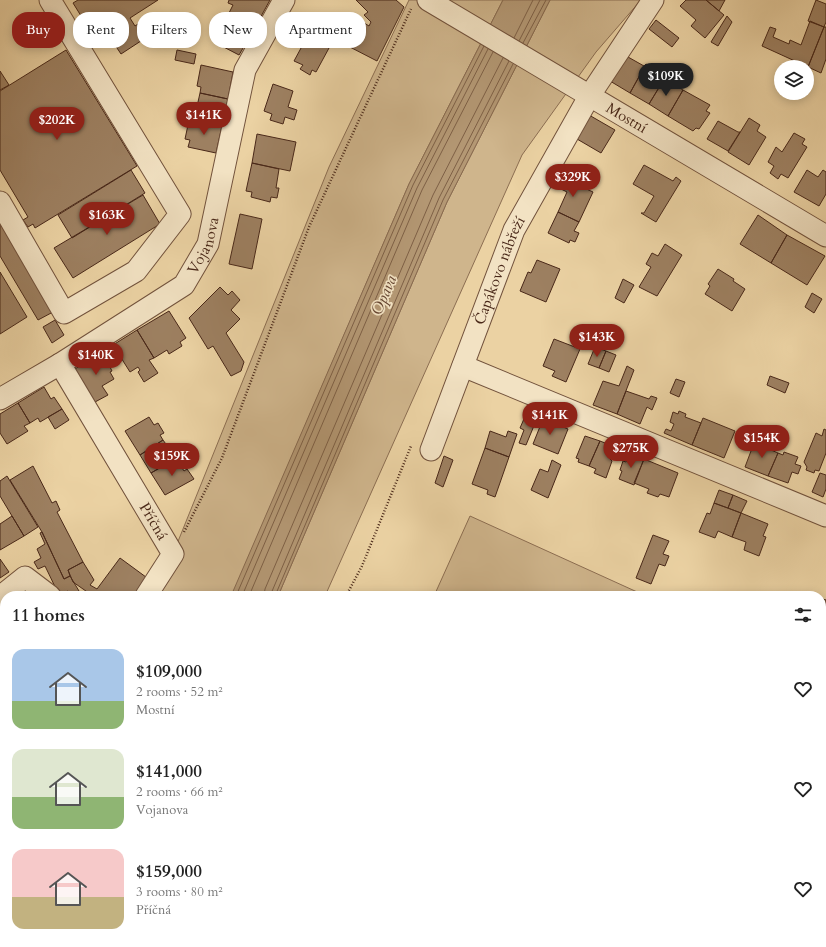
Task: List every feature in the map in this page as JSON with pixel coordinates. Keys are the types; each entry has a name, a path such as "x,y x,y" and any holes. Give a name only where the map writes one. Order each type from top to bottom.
{"street":[{"path":"0,202 64,313 136,271 180,214 50,0"},
{"name":"Vojanova","path":"0,399 60,364 184,285 208,244 245,70 284,0"},
{"name":"Čapákovo nábřeží","path":"432,450 462,366 514,230 590,95 653,0"},
{"name":"Mostní","path":"420,4 570,83 826,236"},
{"name":"Příčná","path":"60,364 173,554 149,591"},
{"path":"462,366 826,516"},
{"path":"8,591 25,577 43,591"}],"path":[{"path":"173,554 222,458 309,227 420,4"},
{"path":"349,591 362,566 411,446"}],"shaded area":[{"path":"409,0 503,0 409,184 234,591 158,591 329,167"},
{"path":"550,0 641,0 596,52 522,155 327,591 280,591 447,202"},
{"path":"470,516 635,591 436,591"}],"water":[{"name":"Opava","path":"503,0 550,0 447,202 280,591 233,591 409,184"}],"building":[{"path":"78,0 158,0 137,12 130,18 135,26 137,25 137,44 121,54 117,48 129,48 129,12 79,12 73,3"},
{"path":"229,0 270,0 263,12 230,12 233,5 228,3"},
{"path":"356,0 396,0 404,7 377,61 352,48 366,48 366,24 369,26 371,22 366,17 366,14 368,12"},
{"path":"686,0 706,0 724,15 705,38 691,26 696,20 680,6"},
{"path":"706,0 725,0 719,11"},
{"path":"816,0 826,4 826,22 824,27 808,21"},
{"path":"727,16 732,22 718,46 711,42"},
{"path":"656,20 679,38 672,47 649,29"},
{"path":"810,21 824,27 811,60 793,60 762,46 770,27 776,29 773,37 789,44 790,40 801,45"},
{"path":"824,27 826,27 826,59 821,73 814,70 814,60 811,60"},
{"path":"226,48 243,48 239,55"},
{"path":"301,48 329,48 316,72 312,70 310,75 300,69 303,65 294,61"},
{"path":"66,50 137,166 35,228 33,224 28,227 23,220 28,217 0,170 0,91"},
{"path":"177,50 196,54 194,64 175,60"},
{"path":"628,57 644,66 646,64 630,93 610,81"},
{"path":"646,64 666,76 649,104 630,93"},
{"path":"201,65 233,72 228,99 200,93 201,87 197,86"},
{"path":"0,71 9,85 0,90"},
{"path":"666,76 665,79 683,90 668,116 649,104"},
{"path":"273,84 293,91 288,107 297,110 294,120 285,117 283,124 270,120 272,114 264,111"},
{"path":"683,90 710,105 706,111 710,113 699,129 696,128 693,131 668,116"},
{"path":"200,93 228,99 222,126 194,120"},
{"path":"589,115 615,130 601,153 577,139"},
{"path":"749,118 760,125 757,131 766,137 749,165 728,152"},
{"path":"194,120 222,126 216,153 188,147 190,140 185,139 188,125 193,126"},
{"path":"718,121 740,132 728,151 707,139"},
{"path":"794,133 805,139 802,144 807,147 788,178 781,174 778,179 770,173 774,166 768,162 776,147 782,152"},
{"path":"257,134 296,142 290,171 252,163"},
{"path":"252,163 279,169 276,188 279,188 277,198 271,197 270,202 251,197 252,192 246,191"},
{"path":"644,165 673,181 676,177 681,181 656,222 641,213 644,213 654,196 633,184"},
{"path":"131,170 145,193 72,238 58,215"},
{"path":"807,170 818,177 823,170 826,172 826,194 819,206 794,192"},
{"path":"561,173 583,184 582,187 593,192 579,222 558,212 567,192 555,186"},
{"path":"143,195 160,224 73,278 54,248"},
{"path":"558,212 579,222 574,231 579,233 575,242 570,240 569,243 548,233"},
{"path":"240,214 262,219 252,269 229,264"},
{"path":"758,215 787,235 771,263 740,244"},
{"path":"0,223 53,312 38,320 0,256"},
{"path":"787,235 825,256 807,285 771,263"},
{"path":"665,244 682,255 657,296 639,287 651,267 646,264 652,253 658,256"},
{"path":"537,260 560,269 546,302 520,291 528,272 531,273"},
{"path":"718,269 734,279 733,281 745,289 732,311 705,294 710,286 708,284"},
{"path":"0,272 27,317 0,334"},
{"path":"623,279 634,285 624,303 615,298"},
{"path":"220,287 228,295 232,291 240,300 231,310 240,319 226,333 244,362 241,371 231,376 213,346 208,349 189,318"},
{"path":"812,293 822,299 814,313 805,307"},
{"path":"169,311 186,338 180,342 182,346 169,354 167,350 154,358 137,330"},
{"path":"55,320 64,335 52,343 43,327"},
{"path":"137,330 154,358 149,360 158,373 144,382 138,372 140,370 138,367 130,372 113,345"},
{"path":"554,339 580,349 566,382 552,376 555,371 543,366"},
{"path":"595,347 606,351 599,368 588,364"},
{"path":"606,351 616,355 609,372 599,368"},
{"path":"98,354 103,361 106,359 114,379 102,386 108,395 95,402 75,369"},
{"path":"627,366 634,370 617,414 593,405 603,381 619,386"},
{"path":"770,376 789,383 785,393 767,385"},
{"path":"676,379 685,382 679,397 670,393"},
{"path":"44,387 51,399 54,397 62,409 40,422 38,418 30,423 18,403"},
{"path":"626,391 649,399 651,396 657,398 652,410 647,407 640,424 617,414"},
{"path":"18,403 30,423 24,426 28,431 7,444 0,433 0,414"},
{"path":"62,409 69,420 55,429 48,417"},
{"path":"679,411 686,414 685,417 701,423 692,445 664,433 666,429 671,431 674,424 670,422 673,412 678,414"},
{"path":"527,412 538,416 526,445 519,443 524,430 520,428"},
{"path":"149,417 154,425 158,423 164,433 160,435 163,440 140,455 125,431"},
{"path":"703,418 735,431 724,458 692,445"},
{"path":"543,419 568,429 558,454 533,444"},
{"path":"824,429 826,430 826,453 819,471 815,470 814,473 806,470 807,467 804,462 816,433 822,436"},
{"path":"490,431 506,437 508,431 517,434 509,457 485,448"},
{"path":"585,436 600,441 589,466 578,462 579,459 576,458"},
{"path":"163,440 168,447 171,445 179,457 151,473 140,455"},
{"path":"600,441 615,447 610,459 612,461 606,478 594,473 596,469 589,466"},
{"path":"764,441 772,445 771,450 778,453 768,476 745,467 754,443 762,446"},
{"path":"485,448 509,457 495,497 487,494 488,490 472,484"},
{"path":"784,452 798,457 795,464 801,466 798,474 792,472 788,483 768,476 778,453 783,455"},
{"path":"629,453 644,459 634,485 619,479 623,461 626,462"},
{"path":"444,456 453,460 443,487 435,483"},
{"path":"176,458 184,471 187,469 194,479 165,495 151,473"},
{"path":"644,459 678,473 669,497 660,494 658,497 647,493 649,489 634,483"},
{"path":"552,460 561,465 548,498 531,490 540,469 548,472"},
{"path":"33,466 52,503 56,501 60,510 57,512 83,562 68,570 70,576 64,579 42,532 10,480"},
{"path":"820,473 826,475 826,489 823,497 812,492"},
{"path":"7,476 38,527 24,536 0,496 0,481"},
{"path":"719,490 733,495 728,508 714,503"},
{"path":"733,495 747,501 741,513 728,508"},
{"path":"714,503 741,513 732,537 718,531 715,538 699,532 707,513 710,514"},
{"path":"741,513 768,524 763,536 766,537 759,556 744,550 746,542 732,537"},
{"path":"12,516 24,536 0,550 0,524"},
{"path":"42,532 64,579 70,576 79,591 57,591 45,566 38,569 34,562 41,558 37,549 45,544 40,533"},
{"path":"653,535 669,541 663,554 669,556 665,566 659,564 651,584 636,578"},
{"path":"120,558 150,580 142,591 86,591 73,582 68,570 83,562 94,580 90,585 97,589"},
{"path":"0,559 9,572 0,578"}]}
